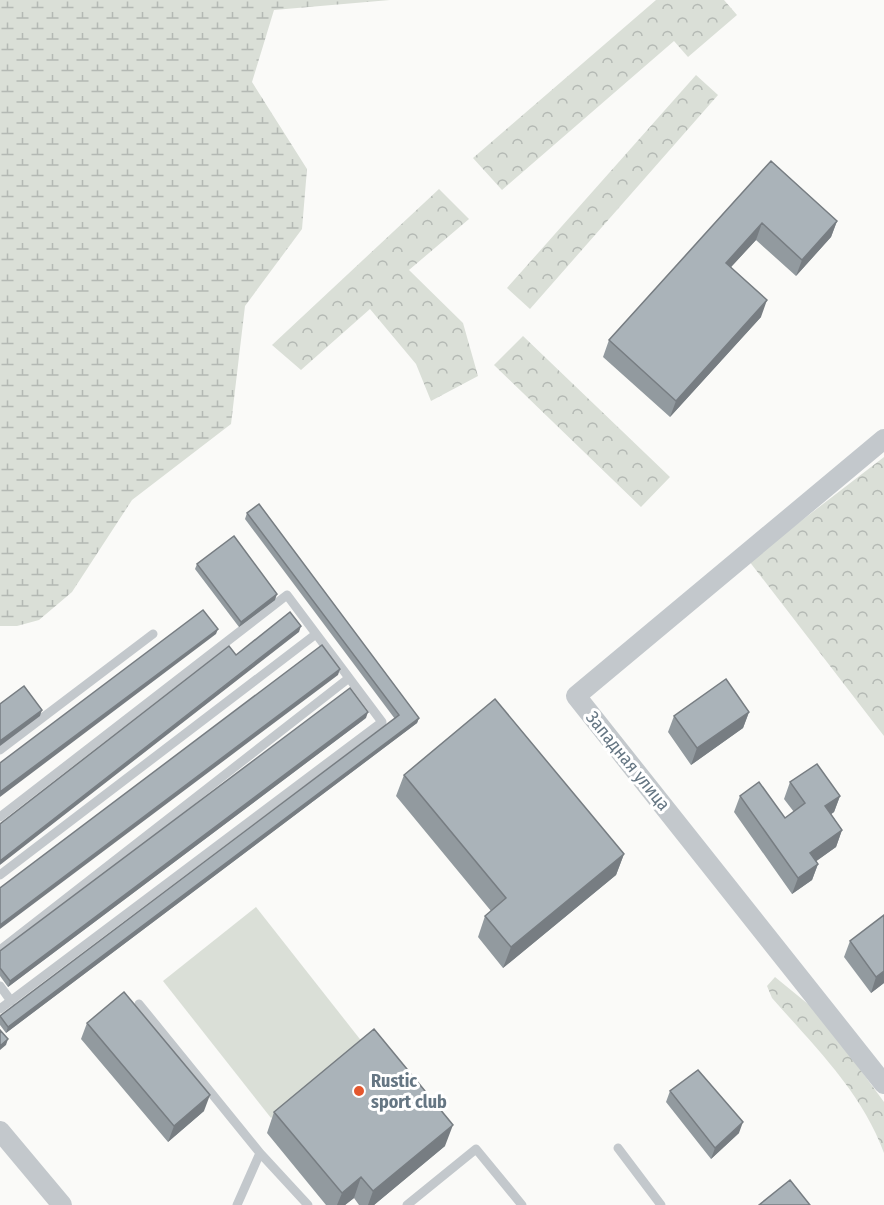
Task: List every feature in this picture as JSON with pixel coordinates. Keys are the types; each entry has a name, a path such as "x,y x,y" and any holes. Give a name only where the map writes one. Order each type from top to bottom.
{"street":[{"name":"Западная улица","path":"884,439 576,696 884,1084"},
{"path":"0,1131 62,1205"}],"lane":[{"path":"0,817 287,595 382,722 0,1009"},
{"path":"0,750 153,634"},
{"path":"0,875 316,634"},
{"path":"0,950 350,678"},
{"path":"0,986 11,1000"},
{"path":"139,1004 260,1153 308,1205"},
{"path":"618,1148 661,1205"},
{"path":"407,1205 476,1149 522,1205"},
{"path":"237,1205 260,1153"}],"green space":[{"path":"0,0 390,0 274,10 252,82 307,169 302,229 245,306 231,424 132,500 72,592 39,620 17,626 0,626"},
{"path":"656,0 724,0 737,15 688,57 674,41 502,190 473,158"},
{"path":"696,75 718,95 530,309 507,288"},
{"path":"439,189 469,219 409,270 463,323 478,376 431,401 416,364 370,309 301,370 272,345"},
{"path":"523,336 670,477 641,507 494,365"},
{"path":"884,457 884,736 749,561"},
{"path":"256,907 363,1043 271,1118 163,981"},
{"path":"775,977 819,1013 884,1102 884,1153 875,1131 850,1090 772,998 767,986"}],"building":[{"path":"771,161 837,221 802,260 762,223 726,263 767,300 676,401 609,340"},
{"path":"259,504 419,718 8,1027 0,1016 399,715 247,513"},
{"path":"234,536 277,594 241,622 197,564"},
{"path":"203,610 218,629 0,792 0,763"},
{"path":"290,612 301,626 0,861 0,824 229,646 236,655"},
{"path":"322,645 340,669 0,925 0,888"},
{"path":"726,679 749,712 697,748 674,716"},
{"path":"24,686 42,710 0,741 0,704"},
{"path":"350,688 368,712 10,981 0,968 0,951"},
{"path":"495,699 624,854 511,947 485,916 506,898 404,775"},
{"path":"817,764 840,796 825,806 842,830 810,853 818,864 798,878 740,796 759,782 785,818 805,803 790,782"},
{"path":"884,915 884,971 876,977 850,941"},
{"path":"124,992 210,1095 174,1126 87,1023"},
{"name":"Rustic sport club","path":"374,1029 453,1125 373,1191 361,1177 342,1193 274,1112"},
{"path":"0,1030 8,1039 0,1046"},
{"path":"698,1070 743,1122 715,1148 670,1091"},
{"path":"790,1180 810,1205 759,1205"}],"place":[{"name":"Rustic sport club","path":"359,1091"}]}
